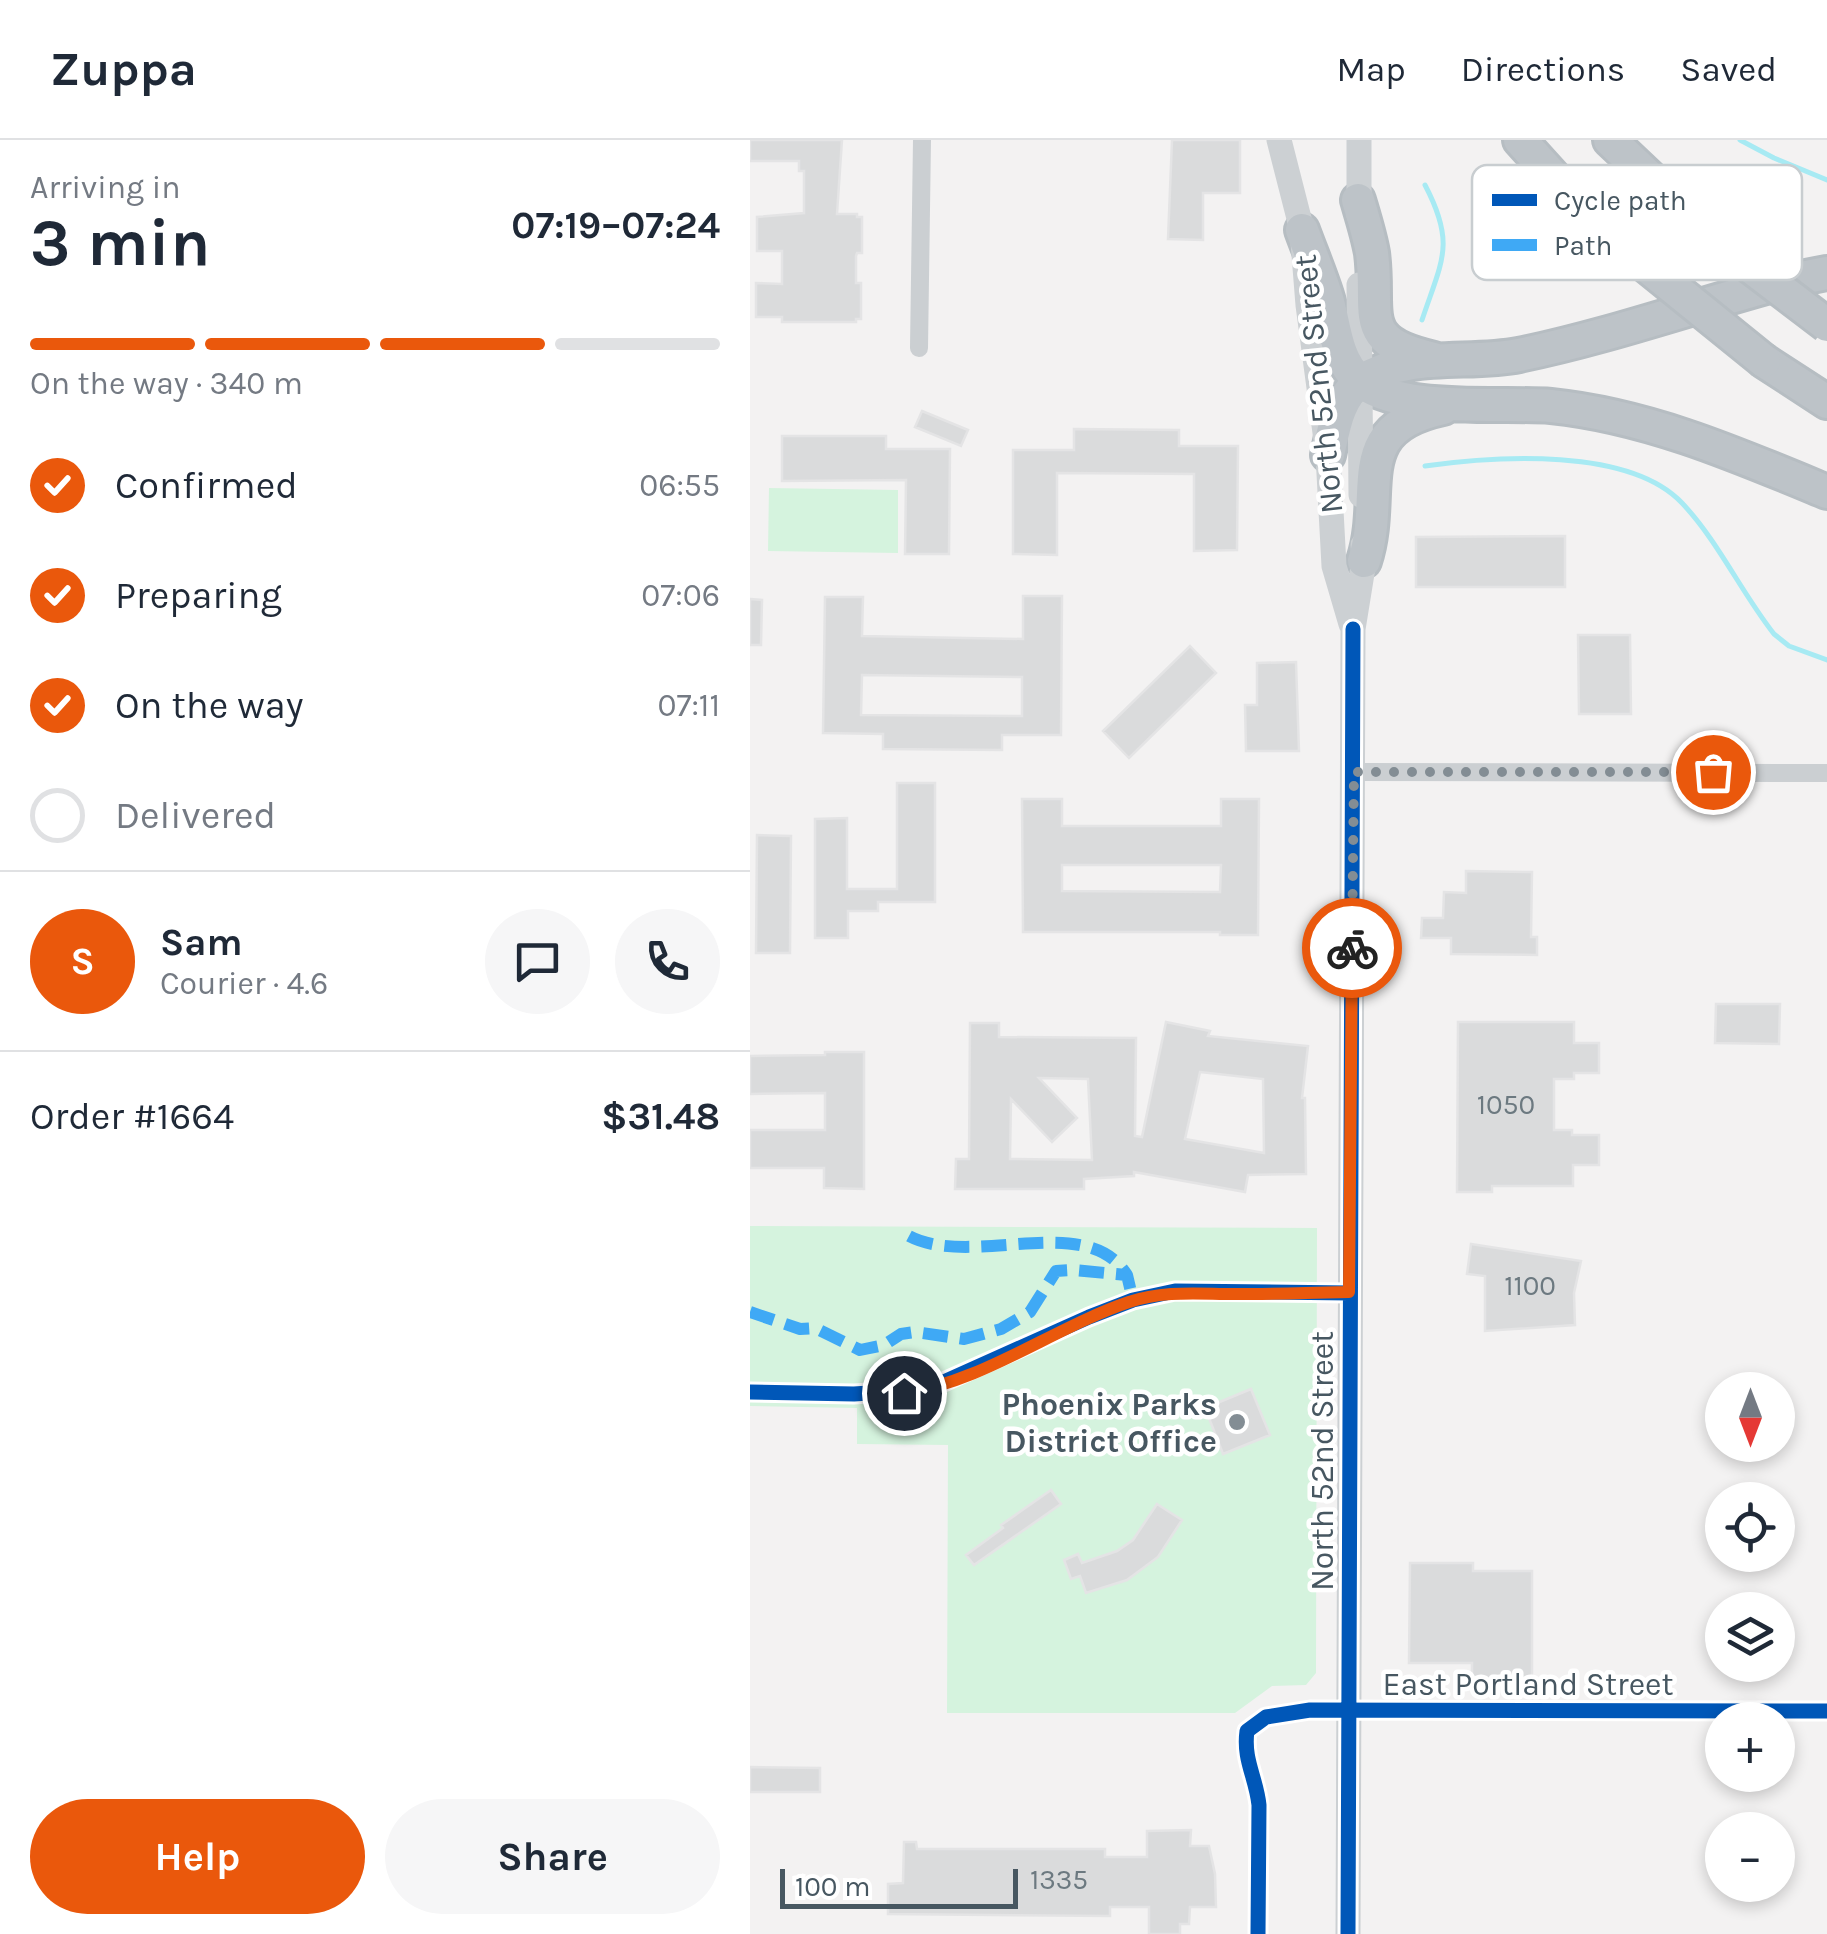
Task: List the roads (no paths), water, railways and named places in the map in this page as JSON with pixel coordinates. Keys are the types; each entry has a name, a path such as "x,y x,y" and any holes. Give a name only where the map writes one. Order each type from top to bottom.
{"highway":[{"path":"1520,140 1543,165"},
{"path":"1610,140 1636,165"},
{"path":"1358,200 1372,254 1372,307 1378,329 1404,351 1448,362"},
{"path":"1302,230 1342,354 1360,382 1402,398 1458,406 1554,406 1656,427 1710,443 1827,492"},
{"path":"1802,279 1827,273"},
{"path":"1664,280 1764,361 1827,402"},
{"path":"1768,280 1827,325"},
{"path":"1328,455 1336,417 1360,382 1408,364 1513,356 1797,280"},
{"path":"1364,560 1373,534 1375,459 1380,446 1406,420 1458,406"}],"main road":[{"name":"North 52nd Street","path":"1279,140 1302,230 1328,455 1334,566 1353,629"},
{"name":"North 52nd Street","path":"1348,1934 1353,629 1364,560 1359,140"}],"street":[{"path":"919,348 922,140"},
{"path":"1354,772 1827,772"},
{"path":"750,1392 854,1394 928,1390 1089,1317 1134,1300 1175,1291 1349,1292"},
{"name":"East Portland Street","path":"1258,1934 1259,1805 1257,1785 1244,1753 1247,1731 1266,1718 1310,1710 1827,1711"}],"waterway":[{"path":"1740,140 1791,165"},
{"path":"1802,170 1827,180"},
{"path":"1422,320 1443,252 1440,223 1425,185"},
{"path":"1425,466 1488,460 1560,460 1629,472 1659,485 1695,518 1774,634 1789,646 1827,660"}],"place":[{"name":"Phoenix Parks District Office","path":"1237,1422"}]}
